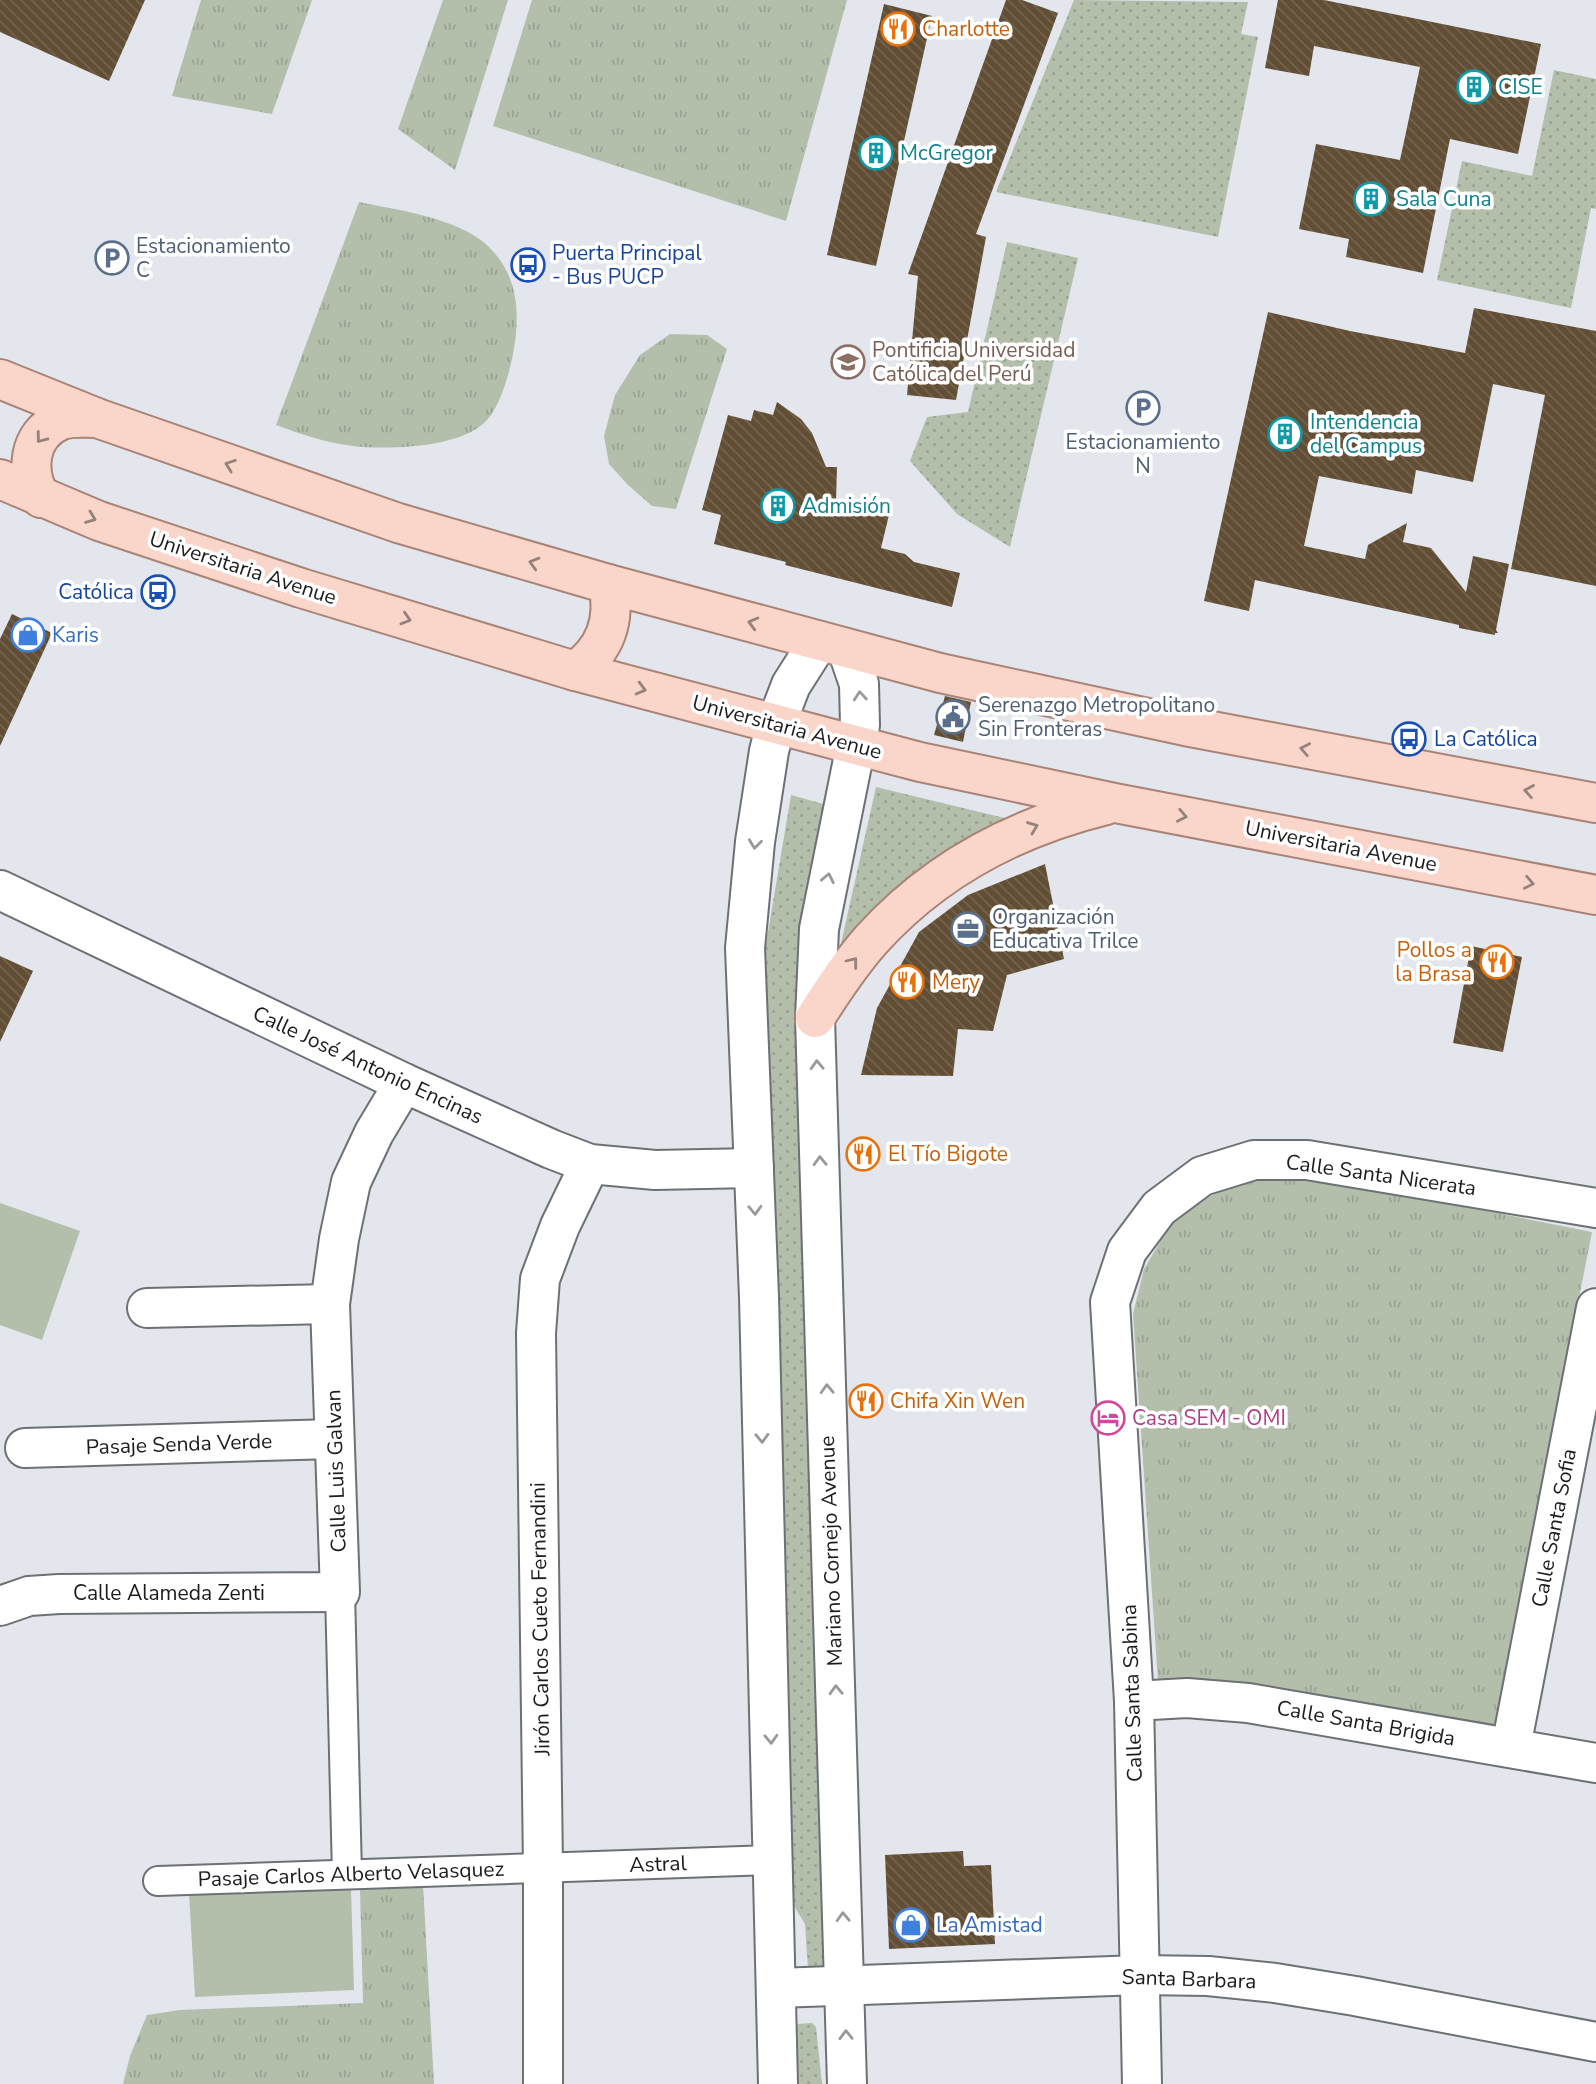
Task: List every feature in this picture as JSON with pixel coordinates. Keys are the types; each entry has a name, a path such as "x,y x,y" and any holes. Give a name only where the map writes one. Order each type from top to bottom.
{"main road":[{"path":"0,379 97,418 398,523 833,645 940,673 1185,726 1596,803"},
{"path":"41,498 35,488 31,470 33,448 37,440 58,421 97,418"},
{"name":"Universitaria Avenue","path":"0,479 99,521 301,588 575,671 857,746 1115,803 1596,895"},
{"path":"575,671 588,662 607,636 612,601 608,584"},
{"path":"815,1018 841,978 871,940 906,906 943,876 984,850 1026,830 1070,814 1115,803"}],"street":[{"path":"778,2084 754,1168 745,948 755,842 769,751 776,724 791,685 833,645"},
{"name":"Mariano Cornejo Avenue","path":"833,645 859,684 862,703 857,746 819,929 815,1018 847,2084"},
{"name":"Calle José Antonio Encinas","path":"0,890 404,1083 590,1164 655,1170 754,1168"},
{"name":"Calle Luis Galvan","path":"347,1874 330,1304 339,1239 351,1182 374,1133 404,1083"},
{"name":"Calle Santa Nicerata","path":"1110,1302 1127,1251 1159,1208 1202,1176 1254,1160 1307,1160 1596,1208"},
{"name":"Jirón Carlos Cueto Fernandini","path":"543,2084 536,1333 540,1279 560,1226 590,1164"},
{"name":"Calle Santa Sabina","path":"1110,1302 1134,1701 1142,2084"},
{"path":"147,1308 330,1304"},
{"name":"Calle Santa Sofia","path":"1511,1747 1596,1308"},
{"name":"Pasaje Senda Verde","path":"25,1448 334,1439"},
{"name":"Calle Alameda Zenti","path":"0,1606 29,1596 59,1594 340,1592"},
{"name":"Calle Santa Brigida","path":"1134,1701 1187,1698 1248,1703 1596,1763"},
{"name":"Astral","path":"543,1867 774,1860"},
{"name":"Pasaje Carlos Alberto Velasquez","path":"158,1881 543,1867"},
{"name":"Santa Barbara","path":"777,1988 1140,1975 1208,1976 1275,1983 1596,2042"}],"green space":[{"path":"201,0 312,0 272,114 172,96"},
{"path":"443,0 508,0 455,170 398,129"},
{"path":"532,0 847,0 786,221 493,126"},
{"path":"1074,0 1248,2 1241,34 1258,37 1218,237 996,192"},
{"path":"1554,70 1596,79 1596,209 1591,208 1571,308 1437,280 1462,161 1532,176"},
{"path":"359,202 427,216 461,228 488,246 509,275 515,297 517,321 510,367 497,404 485,422 473,431 441,442 422,445 368,447 343,445 276,425"},
{"path":"1007,242 1078,258 1010,547 957,514 910,461 927,417 968,412"},
{"path":"670,334 707,335 727,349 676,509 652,506 627,484 609,464 604,436 615,395 640,355"},
{"path":"876,787 1013,820 836,966"},
{"path":"791,795 827,805 827,1967 808,1969 805,1924 791,1901 764,956"},
{"path":"1287,1171 1592,1232 1494,1728 1158,1681 1133,1314 1144,1269 1176,1215 1231,1185"},
{"path":"0,1203 80,1231 42,1340 0,1325"},
{"path":"423,1884 434,2084 123,2084 130,2056 147,2015 180,2010 363,2003 360,1889"},
{"path":"351,1888 354,1990 195,1997 189,1893"},
{"path":"812,2023 816,2027 822,2084 794,2084 793,2025"}],"building":[{"path":"0,0 145,0 109,81 0,32"},
{"path":"1006,0 1022,0 1058,13 976,234 986,237 956,400 907,395 918,276 908,274"},
{"path":"1278,0 1324,0 1541,44 1518,154 1450,139 1423,273 1346,257 1349,239 1299,229 1316,144 1400,160 1420,67 1314,46 1309,76 1265,68"},
{"name":"McGregor","path":"884,4 932,16 876,266 827,255"},
{"path":"1474,308 1596,331 1596,586 1511,569 1545,395 1493,384 1473,482 1416,470 1412,494 1319,476 1304,546 1365,559 1368,545 1407,523 1403,542 1431,548 1466,592 1473,556 1509,564 1496,630 1498,633 1495,635 1459,628 1459,625 1255,580 1249,611 1204,601 1268,312 1465,353"},
{"name":"Admisión","path":"777,402 801,419 812,433 826,467 837,467 836,502 889,515 881,548 905,554 914,562 960,573 952,607 785,565 786,562 714,544 721,515 702,510 728,415 751,421 754,410 773,415"},
{"path":"12,614 52,633 0,746 0,639"},
{"name":"Serenazgo Metropolitano Sin Fronteras","path":"945,696 971,702 963,742 934,735"},
{"path":"1045,864 1064,959 1007,975 993,1031 958,1029 953,1076 861,1075 877,1008 919,932 968,895"},
{"path":"1471,946 1522,957 1503,1052 1453,1043"},
{"path":"0,956 33,971 0,1042"},
{"path":"963,1851 964,1866 991,1865 995,1944 889,1949 885,1855"}],"place":[{"name":"Charlotte","path":"898,29"},
{"name":"CISE","path":"1474,87"},
{"name":"McGregor","path":"876,153"},
{"name":"Sala Cuna","path":"1371,199"},
{"name":"Estacionamiento C","path":"112,258"},
{"name":"Puerta Principal - Bus PUCP","path":"528,265"},
{"name":"Pontificia Universidad Católica del Perú","path":"848,362"},
{"name":"Estacionamiento N","path":"1143,408"},
{"name":"Intendencia del Campus","path":"1285,434"},
{"name":"Admisión","path":"778,506"},
{"name":"Católica","path":"158,592"},
{"name":"Karis","path":"28,635"},
{"name":"Serenazgo Metropolitano Sin Fronteras","path":"953,717"},
{"name":"La Católica","path":"1409,739"},
{"name":"Organización Educativa Trilce","path":"968,929"},
{"name":"Pollos a la Brasa","path":"1497,962"},
{"name":"Mery","path":"907,982"},
{"name":"El Tío Bigote","path":"863,1154"},
{"name":"Chifa Xin Wen","path":"866,1401"},
{"name":"Casa SEM - OMI","path":"1108,1418"},
{"name":"La Amistad","path":"911,1925"}]}
